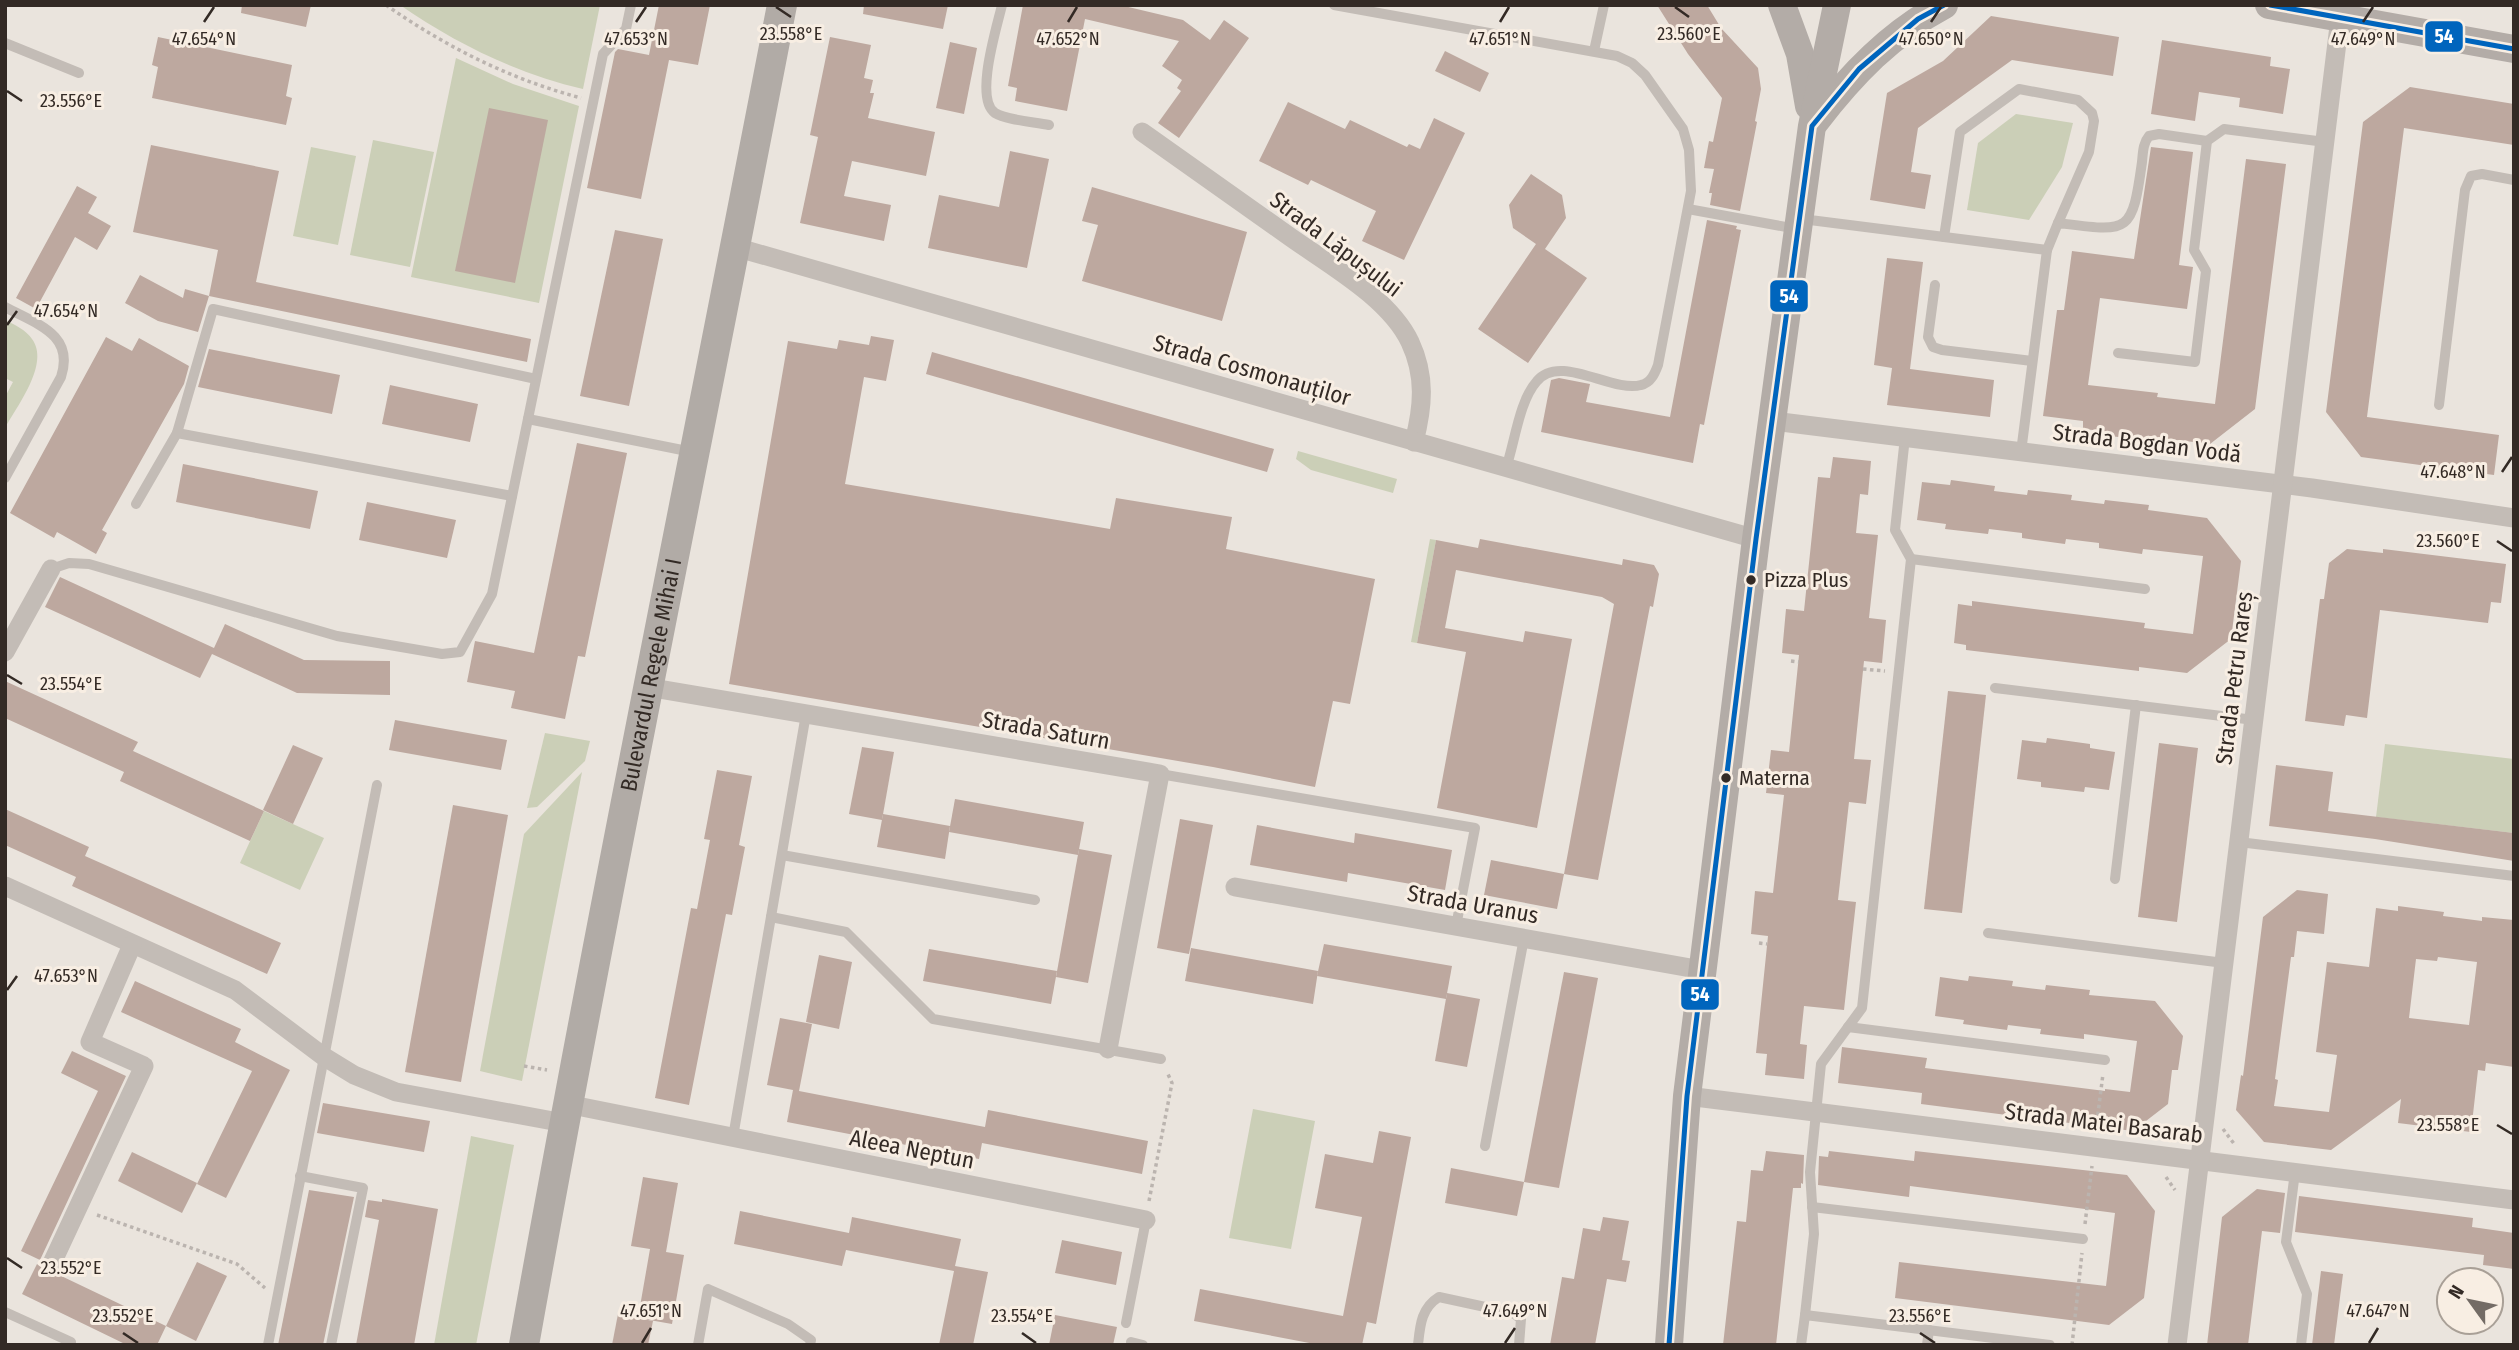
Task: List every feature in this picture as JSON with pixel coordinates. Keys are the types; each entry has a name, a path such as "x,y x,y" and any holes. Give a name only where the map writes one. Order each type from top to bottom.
{"main road":[{"name":"Bulevardul Regele Mihai I","path":"524,1345 647,687 782,5"}],"street":[{"path":"1782,5 1800,54 1812,126"},
{"path":"1670,1345 1687,1096 1702,970 1798,224 1812,126 1837,5"},
{"path":"1812,126 1859,69 1918,19 1944,5"},
{"path":"2269,5 2514,49"},
{"name":"Strada Petru Rareș","path":"2177,1345 2340,18"},
{"name":"Strada Lăpușului","path":"1142,132 1365,290 1400,326 1413,349 1421,377 1423,398 1414,442"},
{"name":"Strada Cosmonauților","path":"735,247 1756,539"},
{"name":"Strada Bogdan Vodă","path":"1773,421 2283,484 2514,517"},
{"path":"5,652 51,569"},
{"name":"Strada Saturn","path":"647,687 1160,774"},
{"path":"1108,1049 1160,774"},
{"name":"Aleea Neptun","path":"5,886 235,990 323,1056 396,1093 566,1113 733,1137 1146,1220"},
{"name":"Strada Uranus","path":"1235,887 1702,970"},
{"path":"54,1261 144,1066 90,1042 132,945"},
{"name":"Strada Matei Basarab","path":"1687,1096 2514,1200"}],"lane":[{"path":"51,569 69,563 89,564 337,636 442,654 460,652 492,594 603,54 626,29 631,5"},
{"path":"1002,5 986,79 987,104 994,112 1005,116 1049,125"},
{"path":"1334,5 1617,56 1632,63 1645,75 1683,129 1691,170 1688,209 1658,365 1654,374 1642,385 1630,385 1566,371 1546,373 1539,378 1528,395 1506,468"},
{"path":"1594,51 1604,5"},
{"path":"5,43 79,73"},
{"path":"1944,237 1961,132 2019,89 2078,100 2092,113 2094,121 2090,152 2047,250 2021,452"},
{"path":"2058,223 2102,229 2123,224 2136,205 2144,145 2149,136 2159,134 2207,141 2224,129 2325,142"},
{"path":"2118,353 2195,362 2206,271 2194,250 2207,141"},
{"path":"2439,405 2465,190 2471,176 2482,174 2514,180"},
{"path":"1688,209 1798,224 1944,237 2047,250"},
{"path":"1935,285 1928,337 1933,347 2032,361"},
{"path":"5,307 57,338 64,350 65,364 61,377 10,459 5,478"},
{"path":"136,504 177,433 213,309 536,379"},
{"path":"528,419 695,453"},
{"path":"177,433 512,496"},
{"path":"1801,1345 1814,1234 1810,1172 1821,1063 1862,1008 1911,559 1895,530 1905,437"},
{"path":"1911,559 2145,589"},
{"path":"1995,688 2254,720"},
{"path":"2115,879 2136,705"},
{"path":"733,1137 806,714"},
{"path":"1160,774 1475,828 1456,926"},
{"path":"268,1345 377,785"},
{"path":"2239,842 2514,876"},
{"path":"782,855 1035,900"},
{"path":"771,918 846,932 933,1019 1161,1059"},
{"path":"1988,933 2224,963"},
{"path":"1485,1146 1524,938"},
{"path":"1848,1027 2105,1060"},
{"path":"2295,1172 2287,1242 2306,1294 2301,1345"},
{"path":"300,1175 363,1188 331,1345"},
{"path":"1812,1207 2083,1240"},
{"path":"1126,1323 1146,1220"},
{"path":"698,1345 708,1289 788,1324 811,1340 810,1345"},
{"path":"1418,1345 1420,1322 1429,1303 1438,1297 1513,1313 1521,1319 1519,1345"},
{"path":"5,1312 71,1342"},
{"path":"1805,1315 2050,1345"},
{"path":"1927,1345 1929,1330"},
{"path":"1131,1342 1143,1345"}],"path":[{"path":"386,5 477,60 555,91 593,100"},
{"path":"1791,661 1799,662"},
{"path":"1759,943 1768,944"},
{"path":"1146,1220 1172,1083 1161,1059"},
{"path":"2096,1131 2105,1060"},
{"path":"524,1066 547,1070"},
{"path":"2222,1127 2237,1148"},
{"path":"2162,1172 2178,1194"},
{"path":"78,1208 237,1264 277,1299"}],"green space":[{"path":"400,5 600,5 583,89 534,75 487,56"},
{"path":"456,58 513,84 579,106 539,303 411,277"},
{"path":"2016,114 2073,123 2062,167 2029,220 1967,210 1978,143"},
{"path":"373,140 434,152 410,267 350,255"},
{"path":"311,147 356,156 338,245 293,236"},
{"path":"5,320 30,336 37,349 37,360 30,384 5,428 5,397 13,382 5,378"},
{"path":"1298,451 1397,479 1393,493 1311,470 1296,459"},
{"path":"1430,539 1436,540 1417,643 1411,642"},
{"path":"545,733 590,741 585,761 537,807 527,808"},
{"path":"2385,744 2514,759 2514,833 2376,817"},
{"path":"582,772 522,1081 480,1071 524,834"},
{"path":"264,811 324,838 300,890 240,863"},
{"path":"1253,1109 1315,1121 1291,1249 1229,1238"},
{"path":"471,1136 514,1145 476,1345 434,1345"}],"building":[{"path":"242,5 311,5 306,27 241,13"},
{"path":"659,5 710,5 698,65 669,60 641,199 587,188 615,52 618,49 649,55"},
{"path":"864,5 948,5 943,29 863,14"},
{"path":"1023,5 1120,5 1183,20 1210,40 1224,20 1249,38 1179,138 1158,123 1181,91 1177,88 1182,80 1162,66 1179,41 1085,19 1067,111 1015,101 1017,88 1008,86"},
{"path":"1657,5 1707,5 1721,28 1758,68 1761,89 1755,121 1757,122 1740,211 1710,205 1712,193 1709,193 1714,169 1704,168 1709,141 1713,142 1722,98 1688,54"},
{"path":"1991,16 2119,37 2113,76 2012,60 1918,128 1911,172 1931,175 1925,209 1870,200 1887,93 1943,61"},
{"path":"158,37 292,65 286,96 292,98 286,125 152,98 158,67 152,65"},
{"path":"830,37 871,45 864,78 873,80 870,93 874,93 868,118 935,132 926,176 852,161 844,196 891,205 884,241 800,223 818,137 810,135"},
{"path":"2162,40 2271,57 2270,66 2290,69 2283,114 2239,107 2240,98 2199,92 2195,121 2151,114"},
{"path":"950,42 977,48 964,114 936,108"},
{"path":"1445,51 1489,73 1480,92 1435,71"},
{"path":"2410,87 2514,104 2514,145 2404,128 2367,417 2499,435 2494,475 2361,457 2326,412 2363,122"},
{"path":"1288,102 1345,129 1350,120 1407,147 1409,144 1420,149 1434,118 1465,133 1404,260 1362,241 1376,211 1311,180 1308,185 1259,161"},
{"path":"489,108 548,120 515,283 455,271"},
{"path":"151,145 279,171 256,282 531,339 527,362 209,296 218,250 133,232"},
{"path":"2151,147 2193,152 2179,265 2193,267 2187,309 2100,298 2088,385 2158,393 2157,397 2215,404 2246,159 2286,164 2255,409 2210,444 2152,437 2151,441 2102,435 2103,431 2083,429 2083,421 2043,416 2057,310 2064,310 2072,251 2134,259"},
{"path":"1010,151 1049,159 1027,268 928,248 939,195 999,207"},
{"path":"1531,174 1562,195 1566,218 1545,249 1587,278 1528,363 1478,329 1536,244 1513,228 1509,205"},
{"path":"77,186 97,197 88,213 111,226 97,250 75,237 36,309 16,298"},
{"path":"1092,187 1247,232 1222,321 1082,281 1098,225 1082,221"},
{"path":"1707,220 1737,226 1736,229 1741,230 1704,425 1700,424 1693,463 1541,432 1551,380 1559,378 1590,384 1586,402 1670,417"},
{"path":"615,230 663,239 629,406 580,396"},
{"path":"1887,258 1923,262 1910,369 1994,380 1990,417 1887,405 1892,368 1874,365"},
{"path":"140,275 183,298 185,289 209,296 198,332 158,321 125,303"},
{"path":"871,336 894,340 886,381 864,377 845,484 1110,529 1116,498 1232,517 1226,549 1375,579 1350,704 1333,701 1315,787 729,684 788,341 837,349 839,340 869,345"},
{"path":"106,337 132,351 139,338 189,366 184,384 102,530 107,533 96,554 57,532 54,538 10,513"},
{"path":"209,349 340,375 332,414 198,387"},
{"path":"932,352 1274,449 1267,472 926,374"},
{"path":"390,385 478,404 470,442 382,424"},
{"path":"577,443 627,453 585,657 578,656 565,719 511,708 515,691 467,682 475,641 534,653"},
{"path":"1833,457 1871,461 1868,495 1860,494 1856,533 1878,535 1869,618 1886,620 1882,663 1864,661 1854,759 1871,760 1866,804 1849,802 1838,900 1856,902 1844,1010 1804,1006 1800,1044 1807,1045 1804,1079 1765,1075 1767,1054 1756,1053 1768,936 1751,934 1755,891 1773,893 1784,795 1766,793 1771,750 1789,752 1799,655 1782,653 1786,609 1804,611 1818,477 1830,478"},
{"path":"183,464 318,491 310,529 176,502"},
{"path":"1951,480 1995,486 1994,491 2027,495 2028,490 2072,495 2071,500 2104,504 2105,500 2149,505 2148,510 2207,518 2241,561 2231,639 2187,673 2139,667 2139,671 1966,650 1966,645 1954,643 1958,604 1972,606 1972,601 2145,623 2144,628 2193,634 2203,556 2143,549 2142,554 2099,548 2099,543 2066,539 2065,544 2022,538 2022,533 1989,529 1988,534 1945,529 1946,524 1917,520 1922,482 1950,485"},
{"path":"367,502 456,520 447,558 359,540"},
{"path":"1480,539 1622,565 1623,559 1654,565 1659,574 1653,607 1650,606 1598,880 1564,874 1614,604 1602,597 1456,570 1445,628 1523,642 1525,631 1572,639 1537,828 1437,808 1466,652 1417,643 1436,540 1478,548"},
{"path":"2347,549 2383,553 2383,549 2506,564 2501,603 2491,602 2488,623 2380,610 2367,718 2346,715 2344,726 2305,721 2320,599 2324,599 2329,563"},
{"path":"60,577 214,648 225,624 304,660 390,661 390,695 297,693 212,654 200,678 45,607"},
{"path":"5,681 138,742 133,751 264,811 250,841 120,781 124,772 5,718"},
{"path":"1948,691 1986,695 1962,913 1924,909"},
{"path":"395,720 507,740 501,770 389,750"},
{"path":"2047,738 2090,744 2090,748 2115,752 2109,790 2085,787 2084,792 2041,787 2041,782 2017,779 2022,740 2046,743"},
{"path":"2159,743 2198,748 2177,922 2138,917"},
{"path":"293,745 323,758 293,824 263,810"},
{"path":"862,747 894,752 882,820 849,814"},
{"path":"2276,765 2333,772 2328,811 2514,833 2514,861 2375,839 2269,826"},
{"path":"717,770 752,776 739,845 745,847 732,915 726,914 689,1105 655,1098 691,908 697,909 710,840 704,839"},
{"path":"955,799 1084,822 1078,855 949,832"},
{"path":"453,805 508,815 461,1082 405,1072"},
{"path":"5,809 89,847 85,856 281,943 267,974 72,886 76,877 5,845"},
{"path":"883,814 950,826 945,859 877,847"},
{"path":"1180,819 1213,825 1189,954 1157,948"},
{"path":"1257,825 1354,843 1355,833 1452,850 1445,890 1348,873 1347,882 1250,865"},
{"path":"1079,849 1112,855 1088,983 1056,977"},
{"path":"1491,860 1564,874 1557,909 1484,895"},
{"path":"2297,890 2328,894 2324,934 2297,931 2294,957 2291,957 2274,1106 2329,1112 2337,1055 2316,1052 2327,962 2369,967 2376,908 2398,911 2398,906 2444,912 2443,916 2482,921 2482,917 2514,920 2514,1067 2486,1063 2485,1071 2478,1070 2471,1132 2398,1123 2401,1099 2331,1150 2264,1142 2236,1110 2241,1075 2243,1076 2263,917","holes":["2438,957 2477,962 2469,1025 2409,1018 2416,959 2437,961"]},
{"path":"1324,944 1452,966 1446,999 1317,976"},
{"path":"1191,948 1318,971 1313,1004 1185,981"},
{"path":"929,949 1057,971 1051,1004 923,981"},
{"path":"819,955 852,962 839,1029 806,1022"},
{"path":"1564,972 1598,978 1559,1188 1524,1182"},
{"path":"1969,976 2013,981 2012,986 2045,990 2046,985 2090,990 2089,995 2155,1001 2183,1036 2178,1070 2172,1070 2168,1104 2133,1131 1921,1104 1922,1093 1838,1083 1842,1047 1927,1058 1925,1068 2130,1092 2137,1041 2084,1034 2084,1039 2040,1034 2041,1029 2008,1025 2007,1030 1963,1024 1964,1020 1935,1016 1940,977 1968,981"},
{"path":"135,981 241,1029 235,1042 290,1070 226,1198 197,1184 252,1071 121,1012"},
{"path":"1447,993 1480,999 1467,1067 1435,1061"},
{"path":"780,1018 812,1024 799,1091 985,1127 988,1110 1148,1141 1142,1174 982,1143 979,1159 787,1122 793,1090 767,1085"},
{"path":"72,1051 126,1076 40,1260 21,1251 98,1091 61,1073"},
{"path":"323,1103 430,1121 424,1152 317,1133"},
{"path":"1379,1131 1411,1137 1376,1324 1367,1322 1362,1345 1320,1345 1194,1321 1200,1289 1343,1316 1362,1217 1315,1208 1325,1154 1373,1163"},
{"path":"1766,1151 1804,1155 1803,1184 1801,1183 1801,1188 1793,1188 1776,1345 1723,1345 1737,1221 1746,1222 1751,1170 1763,1171"},
{"path":"1829,1151 1914,1161 1915,1151 2127,1175 2155,1211 2144,1298 2109,1325 1895,1298 1899,1262 2106,1286 2115,1213 1910,1186 1909,1197 1818,1185 1819,1156 1828,1157"},
{"path":"132,1152 197,1183 182,1213 118,1181"},
{"path":"1451,1168 1524,1182 1517,1216 1445,1203"},
{"path":"643,1177 678,1183 666,1252 684,1255 672,1324 638,1318 650,1249 631,1246"},
{"path":"2257,1189 2285,1193 2280,1233 2262,1231 2248,1345 2207,1345 2222,1217"},
{"path":"309,1190 354,1197 323,1345 278,1345"},
{"path":"2299,1196 2473,1218 2472,1227 2514,1233 2514,1269 2483,1265 2484,1255 2295,1232"},
{"path":"382,1199 438,1209 414,1345 356,1345 379,1220 365,1217 368,1200 382,1202"},
{"path":"740,1211 849,1233 852,1217 961,1239 955,1266 988,1272 973,1345 939,1345 954,1271 846,1250 842,1266 734,1244"},
{"path":"1603,1217 1629,1221 1622,1260 1630,1261 1626,1282 1607,1279 1595,1345 1550,1345 1562,1277 1574,1279 1583,1228 1600,1231"},
{"path":"1062,1240 1122,1252 1116,1285 1055,1273"},
{"path":"197,1262 227,1276 196,1341 166,1326"},
{"path":"37,1264 47,1272 55,1273 166,1326 157,1345 127,1345 22,1294"},
{"path":"2321,1271 2343,1274 2334,1345 2312,1345"},
{"path":"618,1314 653,1321 648,1345 612,1345"},
{"path":"1055,1315 1117,1327 1113,1345 1049,1345"}],"transit line":[{"name":"54","path":"1669,1345 1687,1096 1756,539 1812,126 1859,69 1918,19 1944,5"},
{"name":"54","path":"2270,5 2514,49"}],"place":[{"name":"Pizza Plus","path":"1751,580"},
{"name":"Materna","path":"1726,778"}]}
